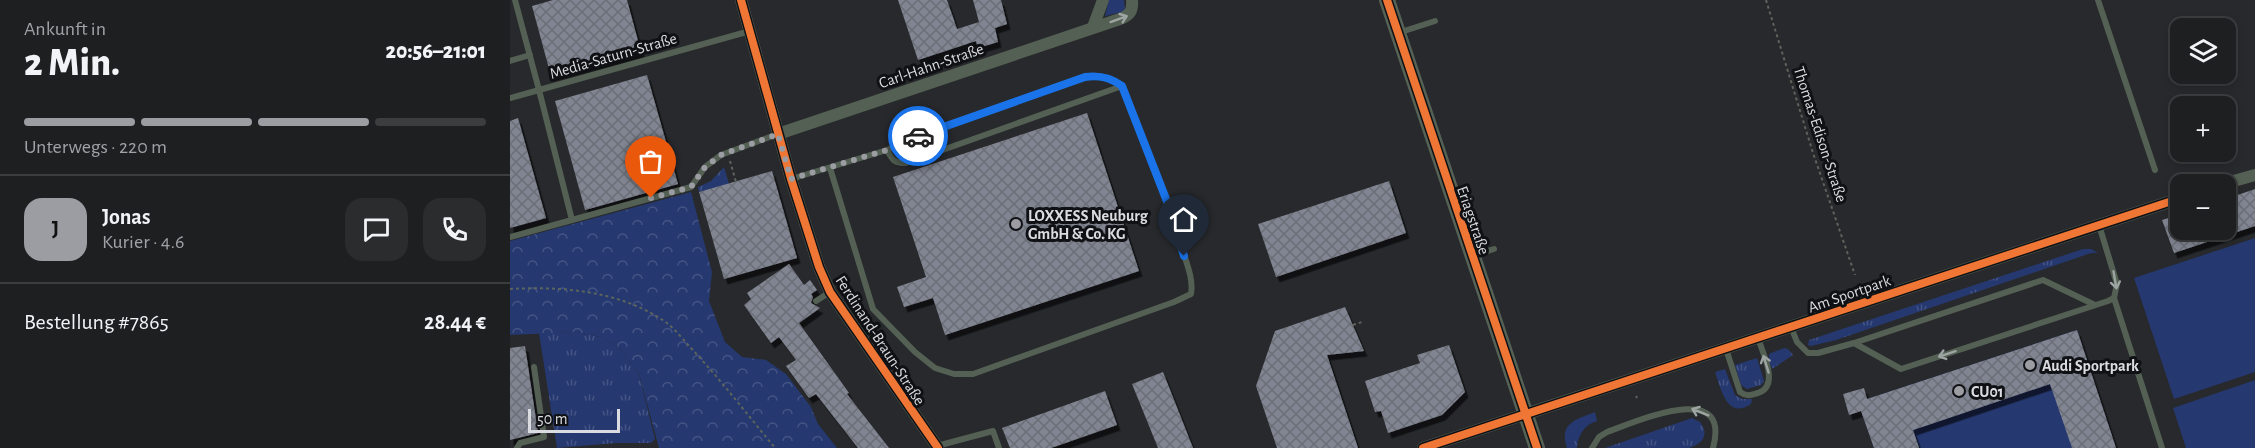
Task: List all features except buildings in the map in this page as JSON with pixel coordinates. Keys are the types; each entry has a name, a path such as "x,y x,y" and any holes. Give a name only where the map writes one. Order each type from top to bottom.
{"street":[{"name":"Ferdinand-Braun-Straße","path":"741,0 791,179 819,267 830,292 937,447"},
{"path":"1094,27 1102,0"},
{"name":"Carl-Hahn-Straße","path":"778,134 1129,15 1132,0"},
{"name":"Eriagstraße","path":"1387,0 1537,448"},
{"path":"2236,180 2255,175"},
{"name":"Am Sportpark","path":"1526,415 2170,201"},
{"path":"1424,448 1447,444 1526,415"}],"lane":[{"name":"Media-Saturn-Straße","path":"515,0 539,90 750,31"},
{"path":"2098,0 2155,170"},
{"path":"510,18 519,16"},
{"path":"1398,33 1435,21"},
{"path":"510,61 530,55"},
{"path":"791,179 887,150 936,129 1085,77 1097,76 1114,80 1122,86 1168,204 1189,274 1191,294 973,374 954,374 935,368 915,352 873,309 830,168"},
{"path":"887,150 891,160 906,163 1122,86"},
{"path":"510,99 539,90 572,220"},
{"path":"510,237 691,187 705,167 728,153 778,134"},
{"path":"2098,224 2117,284 2114,298 2162,448"},
{"path":"1472,255 1494,249"},
{"path":"1791,327 1797,342 1808,352 1818,353 2043,280 2095,305"},
{"path":"816,302 830,292"},
{"path":"1854,343 1901,369 2114,298"},
{"path":"1726,349 1740,392 1750,396 1765,391 1770,383 1770,377 1758,338"},
{"path":"517,448 519,442 544,437 534,367"},
{"path":"1592,448 1599,437 1607,432 1684,408 1693,408 1709,415 1713,423 1715,431 1713,448"},
{"path":"937,447 993,431 999,448"}],"path":[{"path":"728,153 736,182"},
{"path":"510,290 552,289 591,293 629,302 666,322 714,372 775,448"},
{"path":"1353,325 1362,322"}],"green space":[{"path":"1109,0 1124,0 1125,9 1122,12 1105,16"},
{"path":"724,167 729,184 699,192 698,187 711,181"},
{"path":"691,192 712,272 709,301 725,342 742,357 766,360 786,374 811,407 818,424 837,448 659,448 639,374 619,348 601,337 576,332 510,335 510,241"},
{"path":"2255,238 2255,372 2174,399 2134,278"},
{"path":"2083,249 2091,249 2098,253 2091,253 1836,340 1808,345 1809,340"},
{"name":"Audi Sportpark","path":"2077,330 2116,448 1874,448 1858,402"},
{"path":"576,332 601,337 619,348 639,374 655,439 651,443 616,443 557,448 539,333"},
{"path":"1784,348 1793,355 1772,369 1769,354"},
{"path":"1757,358 1764,381 1761,385 1747,389 1741,385 1735,365"},
{"path":"1725,369 1735,395 1742,399 1752,399 1751,404 1743,408 1736,408 1726,400 1715,372"},
{"path":"2255,380 2255,448 2186,448 2173,408"},
{"path":"1595,412 1597,421 1582,431 1577,448 1567,448 1565,433 1570,424"},
{"path":"1692,418 1700,422 1704,435 1698,444 1689,448 1605,448"}],"cycle path":[{"path":"741,0 791,179 819,267 830,292 938,448"},
{"path":"1387,0 1537,448"},
{"path":"1423,448 2170,202"}],"way so far":[{"path":"651,198 691,187 705,167 721,155 778,134 791,179 887,150 918,136"}],"place":[{"name":"LOXXESS Neuburg GmbH & Co. KG","path":"1016,224"},
{"name":"Audi Sportpark","path":"2030,365"},
{"name":"CU01","path":"1959,391"}],"route":[{"path":"918,136 1085,77 1097,76 1114,80 1122,86 1168,204 1184,256"}]}
